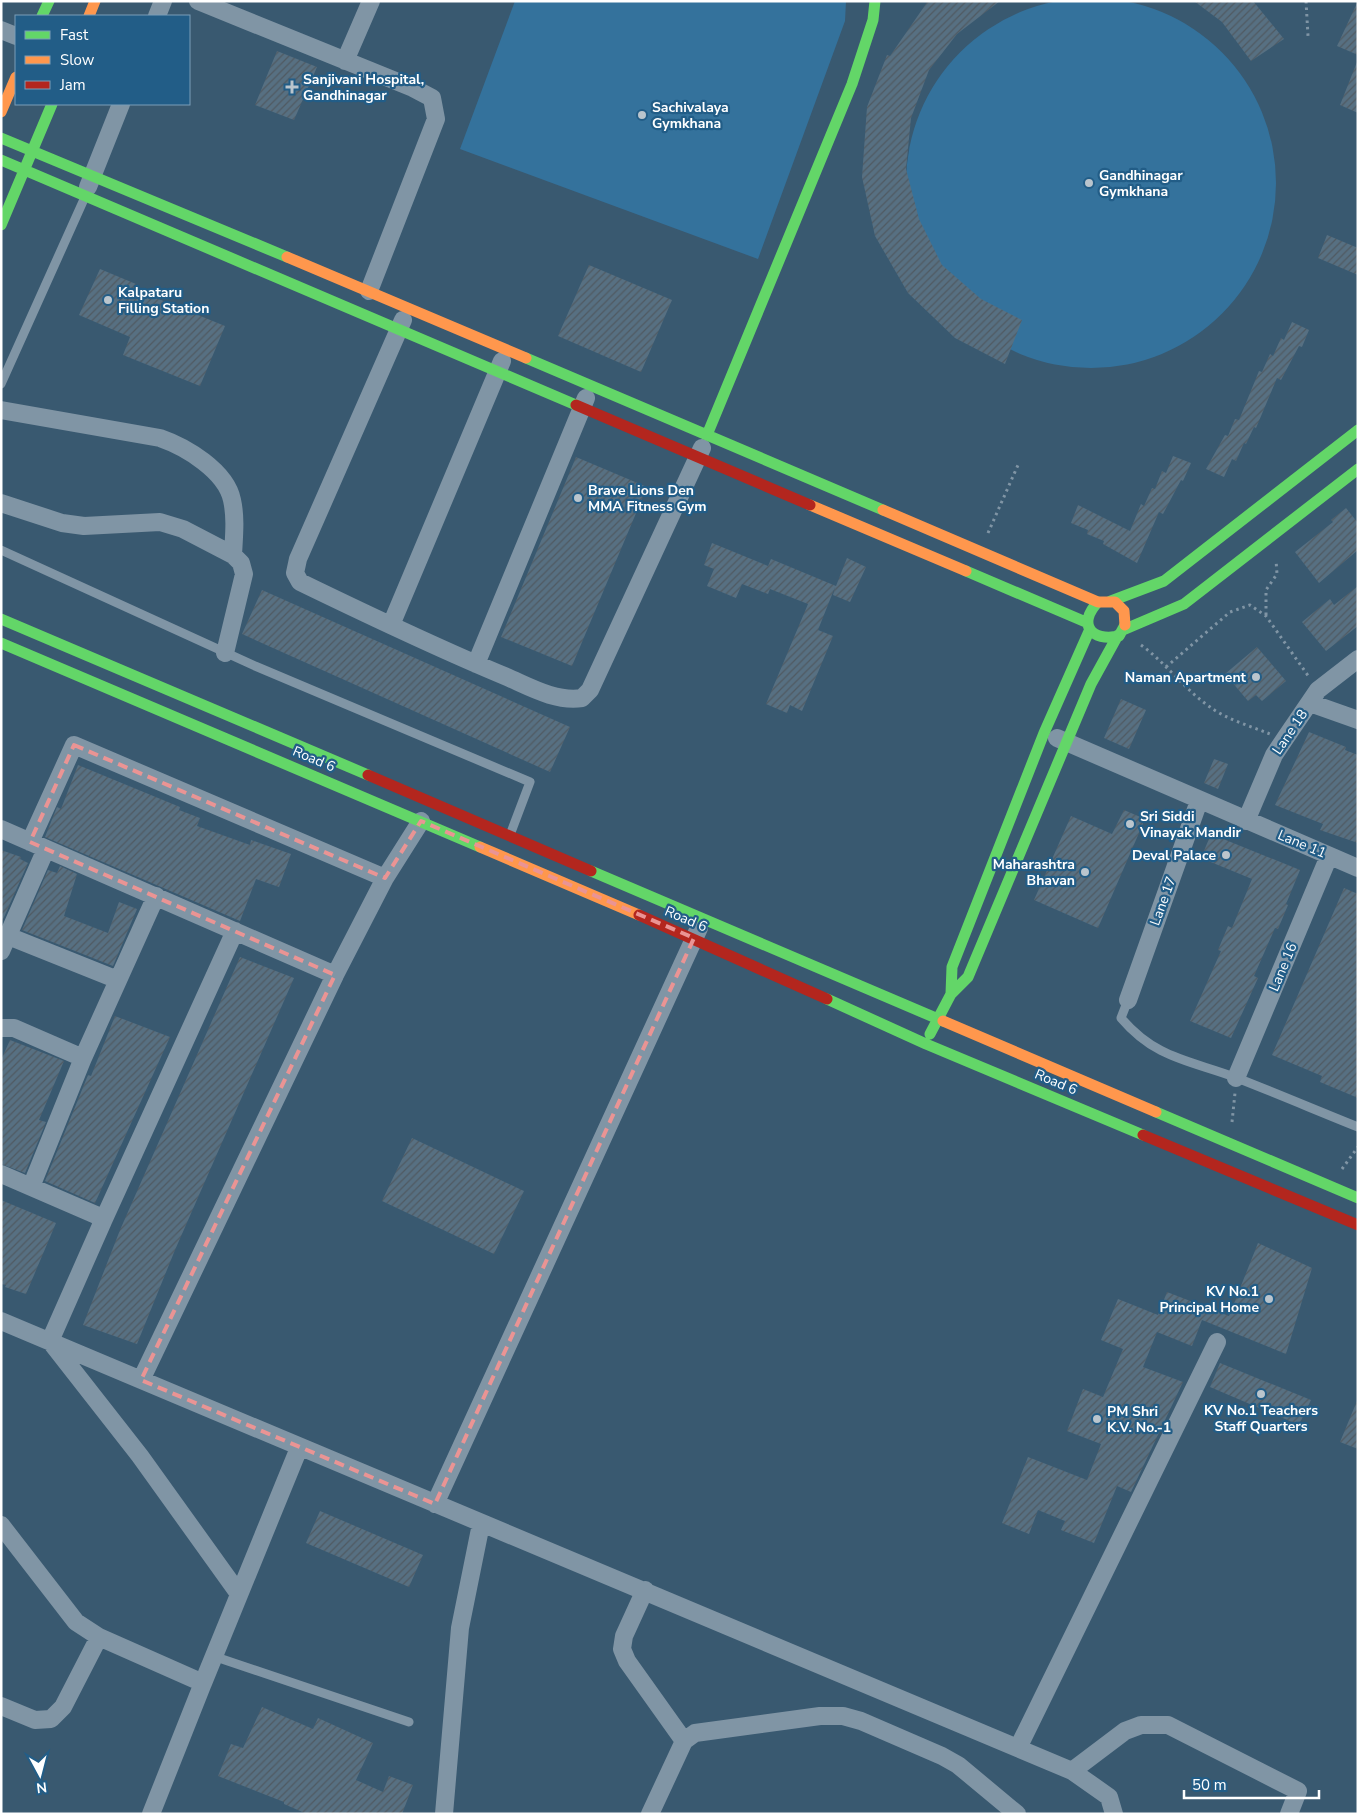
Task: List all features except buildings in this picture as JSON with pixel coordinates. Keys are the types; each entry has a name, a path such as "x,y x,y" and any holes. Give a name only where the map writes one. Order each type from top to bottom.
{"street":[{"path":"42,15 49,1"},
{"path":"89,15 95,1"},
{"path":"157,15 163,1"},
{"path":"198,1 412,88 432,98 436,119 369,291"},
{"path":"345,61 371,1"},
{"path":"409,308 298,559 295,572 300,582 476,664 549,694 570,700 582,698 590,690 698,457 852,84 873,20 875,1"},
{"path":"1,30 15,36"},
{"path":"1,112 15,79"},
{"path":"1,225 52,105"},
{"path":"85,196 121,105"},
{"path":"1,138 92,176 114,197 169,220 369,291 1098,602 1111,600 1164,581 1358,430"},
{"path":"1,160 85,196 114,197 169,220 398,330 1089,626 1094,634 1106,639 1184,604 1358,469"},
{"path":"391,625 507,350"},
{"path":"476,664 591,386"},
{"path":"1,410 160,438 179,445 198,456 223,482 232,498 235,521 233,555"},
{"path":"1,503 62,523 84,526 160,522 183,529 233,555 241,563 244,574 225,653"},
{"path":"1254,511 1274,534"},
{"path":"926,1044 951,994 968,977 1091,684 1121,632 1126,618 1125,612 1122,607 1111,600"},
{"path":"951,994 952,967 1089,626 1089,611 1098,602"},
{"name":"Road 6","path":"1,619 1358,1198"},
{"name":"Road 6","path":"1,642 694,938 926,1044 1358,1225"},
{"name":"Lane 18","path":"1246,821 1274,755 1284,740 1314,697 1358,659"},
{"path":"1314,697 1358,720"},
{"name":"Lane 11","path":"1044,734 1066,741 1200,801 1358,868"},
{"path":"30,842 74,746 385,878"},
{"name":"Lane 17","path":"1128,1000 1200,801"},
{"path":"141,1380 335,974 385,878 421,821"},
{"path":"1,829 335,974"},
{"path":"46,849 5,944 118,980"},
{"name":"Lane 16","path":"1236,1078 1329,856"},
{"path":"31,1187 82,1058 156,896"},
{"path":"435,1504 703,918"},
{"path":"50,1341 235,931"},
{"path":"1,1028 14,1028 82,1058"},
{"path":"1,1174 96,1215 103,1221"},
{"path":"2,1326 50,1341 299,1448 645,1590 1072,1771 1110,1797 1114,1814"},
{"path":"50,1341 140,1456 239,1594"},
{"path":"1018,1748 1217,1342"},
{"path":"151,1814 299,1448"},
{"path":"444,1814 460,1628 481,1524"},
{"path":"1,1525 76,1622 99,1637 203,1683"},
{"path":"645,1590 624,1636 622,1649 627,1661 684,1741"},
{"path":"1,1706 35,1720 51,1719 63,1707 99,1637"},
{"path":"650,1814 684,1741 695,1733 820,1716 843,1716 861,1721 942,1756 958,1765 1017,1814"},
{"path":"1072,1771 1125,1732 1142,1725 1168,1725 1298,1790 1289,1814"}],"lane":[{"path":"1,384 85,196"},
{"path":"1,550 225,653 530,782 509,836"},
{"path":"1128,1000 1121,1018 1136,1036 1163,1053 1236,1078 1358,1127"},
{"path":"214,1656 410,1722"}],"path":[{"path":"1306,1 1308,36"},
{"path":"980,552 1018,465"},
{"path":"1266,616 1266,590 1277,574 1274,534"},
{"path":"1166,667 1230,612 1250,605 1266,616 1314,697"},
{"path":"1121,632 1156,655 1180,684 1211,708 1284,740"},
{"path":"1230,1143 1236,1078"}],"highlighted area":[{"path":"74,745 385,878 421,821 694,938 435,1504 141,1380 335,975 30,842"}],"shaded area":[{"name":"Gandhinagar Gymkhana","path":"1073,-1 1109,-1 1145,6 1178,20 1208,40 1234,66 1254,96 1268,129 1275,165 1275,201 1268,237 1254,270 1234,300 1208,326 1178,346 1145,360 1109,367 1073,367 1037,360 1004,346 974,326 948,300 928,270 914,237 907,201 907,165 914,129 928,96 948,66 974,40 1004,20 1037,6"},
{"name":"Sachivalaya Gymkhana","path":"515,1 846,1 845,21 758,259 460,149"}],"traffic: fast":[{"path":"42,15 49,1"},
{"path":"707,435 852,84 873,20 875,1"},
{"path":"1,225 52,105"},
{"path":"1,138 287,257"},
{"path":"1,160 576,405"},
{"path":"526,358 883,510"},
{"path":"1111,601 1164,581 1358,430"},
{"path":"1123,630 1184,604 1358,469"},
{"path":"966,571 1088,623"},
{"path":"1098,602 1088,617 1090,630 1101,636 1119,636 1125,625"},
{"path":"1,619 368,775"},
{"path":"951,994 952,967 1044,733 1090,629"},
{"path":"930,1034 951,994 968,977 1091,684 1118,635"},
{"path":"1,643 480,847"},
{"path":"591,871 943,1021"},
{"path":"827,999 926,1044 1143,1135"},
{"path":"1156,1112 1358,1198"}],"traffic: slow":[{"path":"89,15 95,1"},
{"path":"1,112 15,79"},
{"path":"287,257 526,358"},
{"path":"810,505 966,571"},
{"path":"883,510 1098,602 1115,602 1124,611 1125,625"},
{"path":"480,847 639,915"},
{"path":"943,1021 1156,1112"}],"traffic: jam":[{"path":"576,405 810,505"},
{"path":"368,775 591,871"},
{"path":"639,915 827,999"},
{"path":"1143,1135 1358,1225"}],"place":[{"name":"Sanjivani Hospital, Gandhinagar","path":"292,87"},
{"name":"Sachivalaya Gymkhana","path":"642,115"},
{"name":"Gandhinagar Gymkhana","path":"1089,183"},
{"name":"Kalpataru Filling Station","path":"108,300"},
{"name":"Brave Lions Den MMA Fitness Gym","path":"578,498"},
{"name":"Naman Apartment","path":"1256,677"},
{"name":"Sri Siddi Vinayak Mandir","path":"1130,824"},
{"name":"Deval Palace","path":"1226,855"},
{"name":"Maharashtra Bhavan","path":"1085,872"},
{"name":"KV No.1 Principal Home","path":"1269,1299"},
{"name":"KV No.1 Teachers Staff Quarters","path":"1261,1394"},
{"name":"PM Shri K.V. No.-1","path":"1097,1419"}]}
